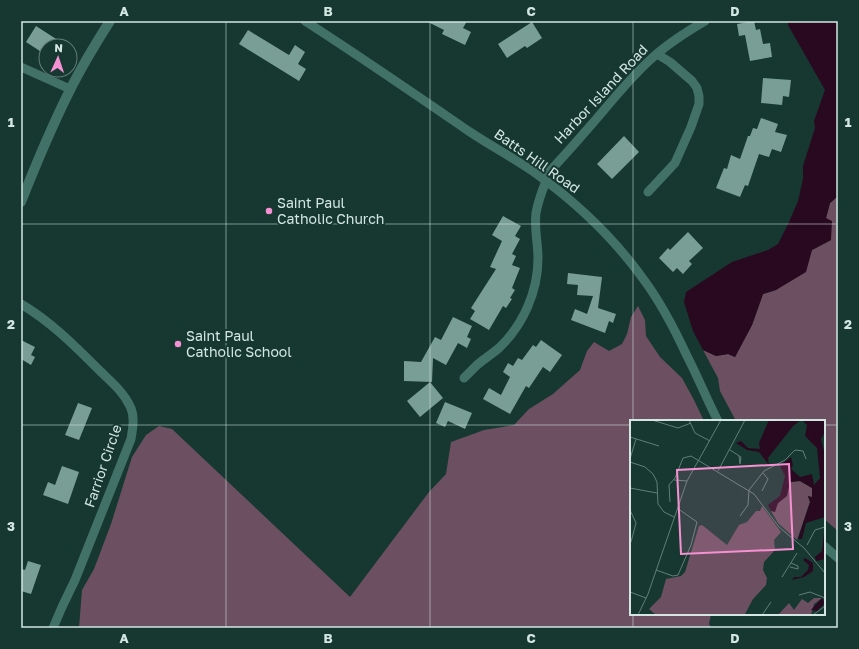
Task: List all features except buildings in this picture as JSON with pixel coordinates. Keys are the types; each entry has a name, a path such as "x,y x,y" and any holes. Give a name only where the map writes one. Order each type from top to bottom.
{"street":[{"path":"21,202 47,138 70,89 110,21"},
{"name":"Harbor Island Road","path":"544,180 635,74 656,54 685,33 705,21"},
{"name":"Batts Hill Road","path":"312,23 559,190 583,211 626,256 644,280 674,330 717,420"},
{"path":"648,192 675,163 691,128 699,104 699,96 692,81 670,62 656,54"},
{"path":"21,67 70,89"},
{"path":"464,378 476,366 498,349 516,327 526,311 536,285 538,259 536,212 544,180"},
{"name":"Farrior Circle","path":"21,304 44,319 70,341 124,395 133,416 131,438 75,580 53,628"},
{"path":"825,547 838,558"}],"shaded area":[{"path":"788,21 838,21 838,196 830,203 826,218 832,221 831,240 812,250 806,272 776,290 763,294 752,325 735,357 728,354 716,356 703,350 693,331 684,302 686,292 732,262 768,250 778,244 798,201 803,179 803,166 815,128 814,121 825,90 788,25"},
{"path":"838,196 838,531 825,520 825,420 735,420 720,391 718,378 703,350 716,356 728,354 735,357 752,325 763,294 776,290 812,250 831,240 826,218 830,203"},
{"path":"638,306 645,320 646,336 660,357 682,378 704,420 630,420 630,615 711,615 709,624 711,628 79,628 82,590 94,569 111,524 132,457 146,435 159,426 172,429 350,597 429,492 446,474 451,442 484,430 514,425 529,409 553,394 580,370 587,351 594,342 609,351 622,344 627,334 631,317"}],"place":[{"name":"Saint Paul Catholic Church","path":"269,211"},
{"name":"Saint Paul Catholic School","path":"178,344"}]}
